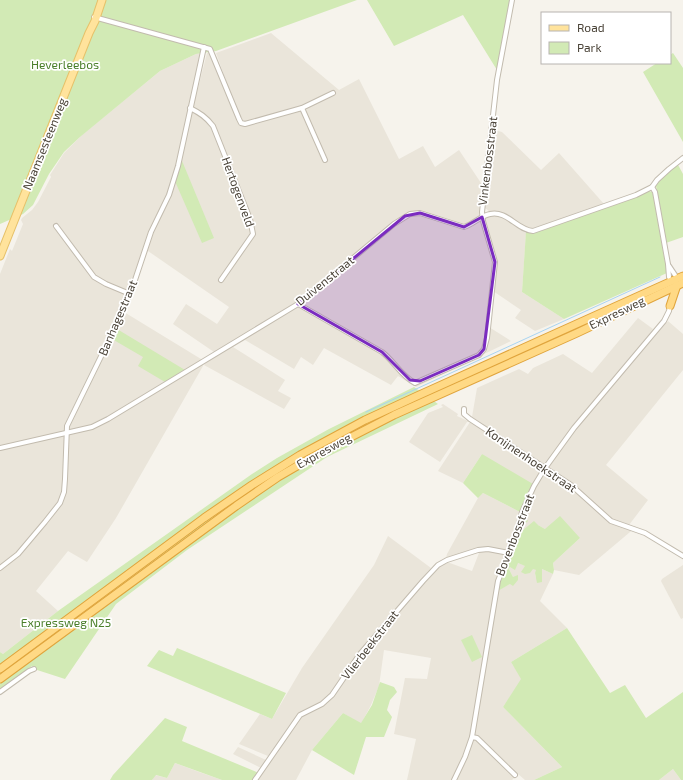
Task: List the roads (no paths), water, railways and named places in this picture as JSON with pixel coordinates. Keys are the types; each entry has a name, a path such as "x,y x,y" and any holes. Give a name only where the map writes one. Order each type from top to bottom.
{"highway":[{"name":"Expresweg","path":"0,678 230,510 273,481 316,455 394,415 570,336 660,293 676,279"},
{"name":"Expresweg","path":"0,669 225,503 300,455 345,430 397,405 676,279"},
{"path":"670,306 676,279"},
{"path":"660,293 667,296 670,306"}],"main road":[{"name":"Naamsesteenweg","path":"0,256 101,2"}],"street":[{"name":"Vinkenbosstraat","path":"298,304 382,352 404,375 410,380 416,382 479,355 484,349 487,338 495,262 482,217 497,80 512,0"},
{"path":"95,17 210,49 241,123 252,123 302,108 333,93"},
{"name":"Banhagestraat","path":"0,568 18,554 60,503 64,492 67,426 106,348 130,294 151,232 169,195 174,180 204,47"},
{"name":"Hertogenveld","path":"190,108 201,113 213,126 250,218 253,234 221,280"},
{"path":"302,108 325,160"},
{"name":"Duivenstraat","path":"0,448 66,433 92,426 108,419 298,304 372,241 405,216 420,213 464,227 469,226 488,214 497,214 506,217 524,229 533,231 636,195 652,187 657,180 683,158"},
{"path":"652,187 655,192 668,264 676,279"},
{"path":"56,226 94,277 106,284 130,294"},
{"name":"Bovenbosstraat","path":"454,780 465,757 472,736 498,581 516,536 522,512 534,486 545,468 574,428 664,321 670,306"},
{"name":"Konijnenhoekstraat","path":"464,409 464,414 571,485 611,521 645,533 683,556"},
{"name":"Vlierbeekstraat","path":"255,780 300,715 322,704 332,694 360,654 438,565 447,560 478,550 488,549 509,553"},
{"path":"0,692 34,669"},
{"path":"472,736 482,743 516,775"}],"waterway":[{"path":"366,412 660,277"}],"park label":[{"name":"Heverleebos","path":"65,65"},
{"name":"Expressweg N25","path":"66,623"}]}
